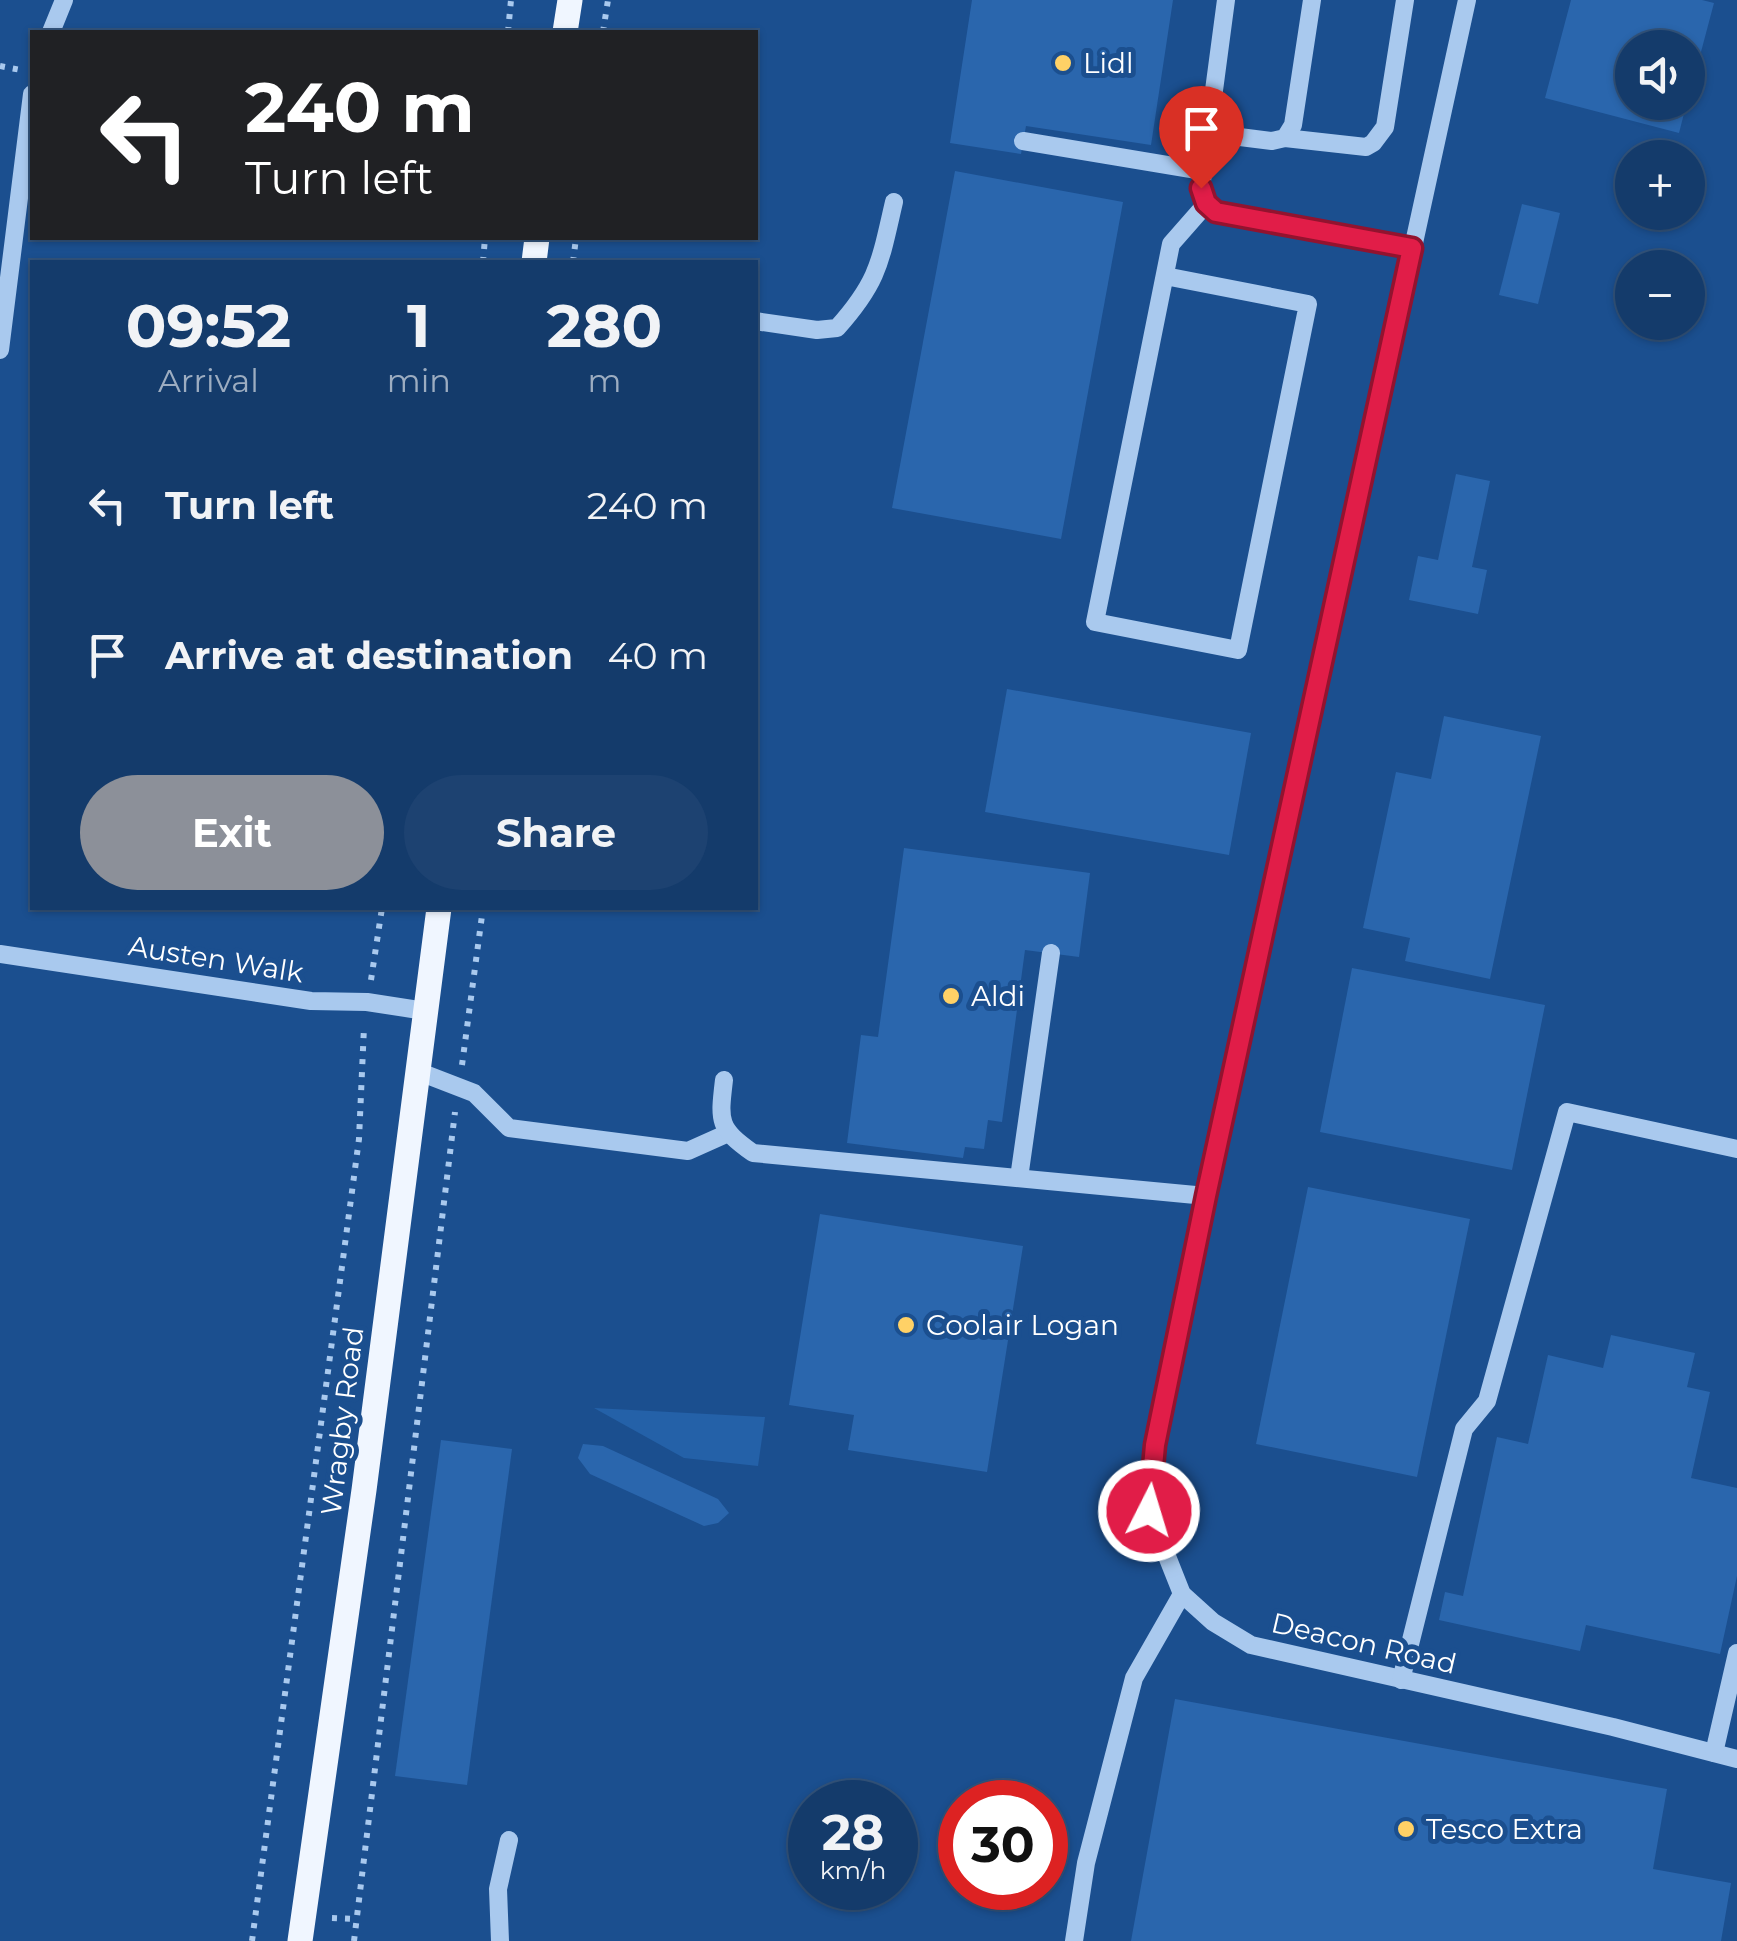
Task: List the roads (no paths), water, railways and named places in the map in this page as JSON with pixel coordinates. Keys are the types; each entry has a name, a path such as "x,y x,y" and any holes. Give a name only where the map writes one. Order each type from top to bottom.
{"main road":[{"path":"565,30 570,0"},
{"name":"Wragby Road","path":"300,1941 440,910"}],"street":[{"path":"52,30 64,0"},
{"path":"1226,0 1201,188 1206,203 1216,212 1412,248"},
{"path":"1285,138 1293,126 1312,0"},
{"path":"1208,132 1366,147 1385,126 1405,0"},
{"name":"Deacon Road","path":"1467,0 1206,1196 1155,1445 1149,1511 1182,1594 1214,1622 1251,1645 1613,1727 1737,1760"},
{"path":"0,350 9,206 30,104"},
{"path":"1023,141 1203,171"},
{"path":"758,320 817,330 837,328 864,299 878,271 894,202"},
{"path":"1165,276 1308,304 1238,650 1095,622 1171,244 1206,203"},
{"path":"1019,1178 1051,953"},
{"name":"Austen Walk","path":"0,954 311,1001 367,1002 425,1011"},
{"path":"417,1071 474,1093 508,1128 688,1151 726,1134"},
{"path":"724,1080 720,1114 726,1134 753,1152 1206,1196"},
{"path":"1401,1680 1464,1428 1487,1401 1567,1112 1737,1150"},
{"path":"1074,1941 1086,1863 1134,1678 1182,1594"},
{"path":"1714,1754 1737,1653"},
{"path":"500,1941 498,1889 509,1840"}],"place":[{"name":"Lidl","path":"1063,63"},
{"name":"Aldi","path":"951,996"},
{"name":"Coolair Logan","path":"906,1325"},
{"name":"Tesco Extra","path":"1406,1829"}]}
